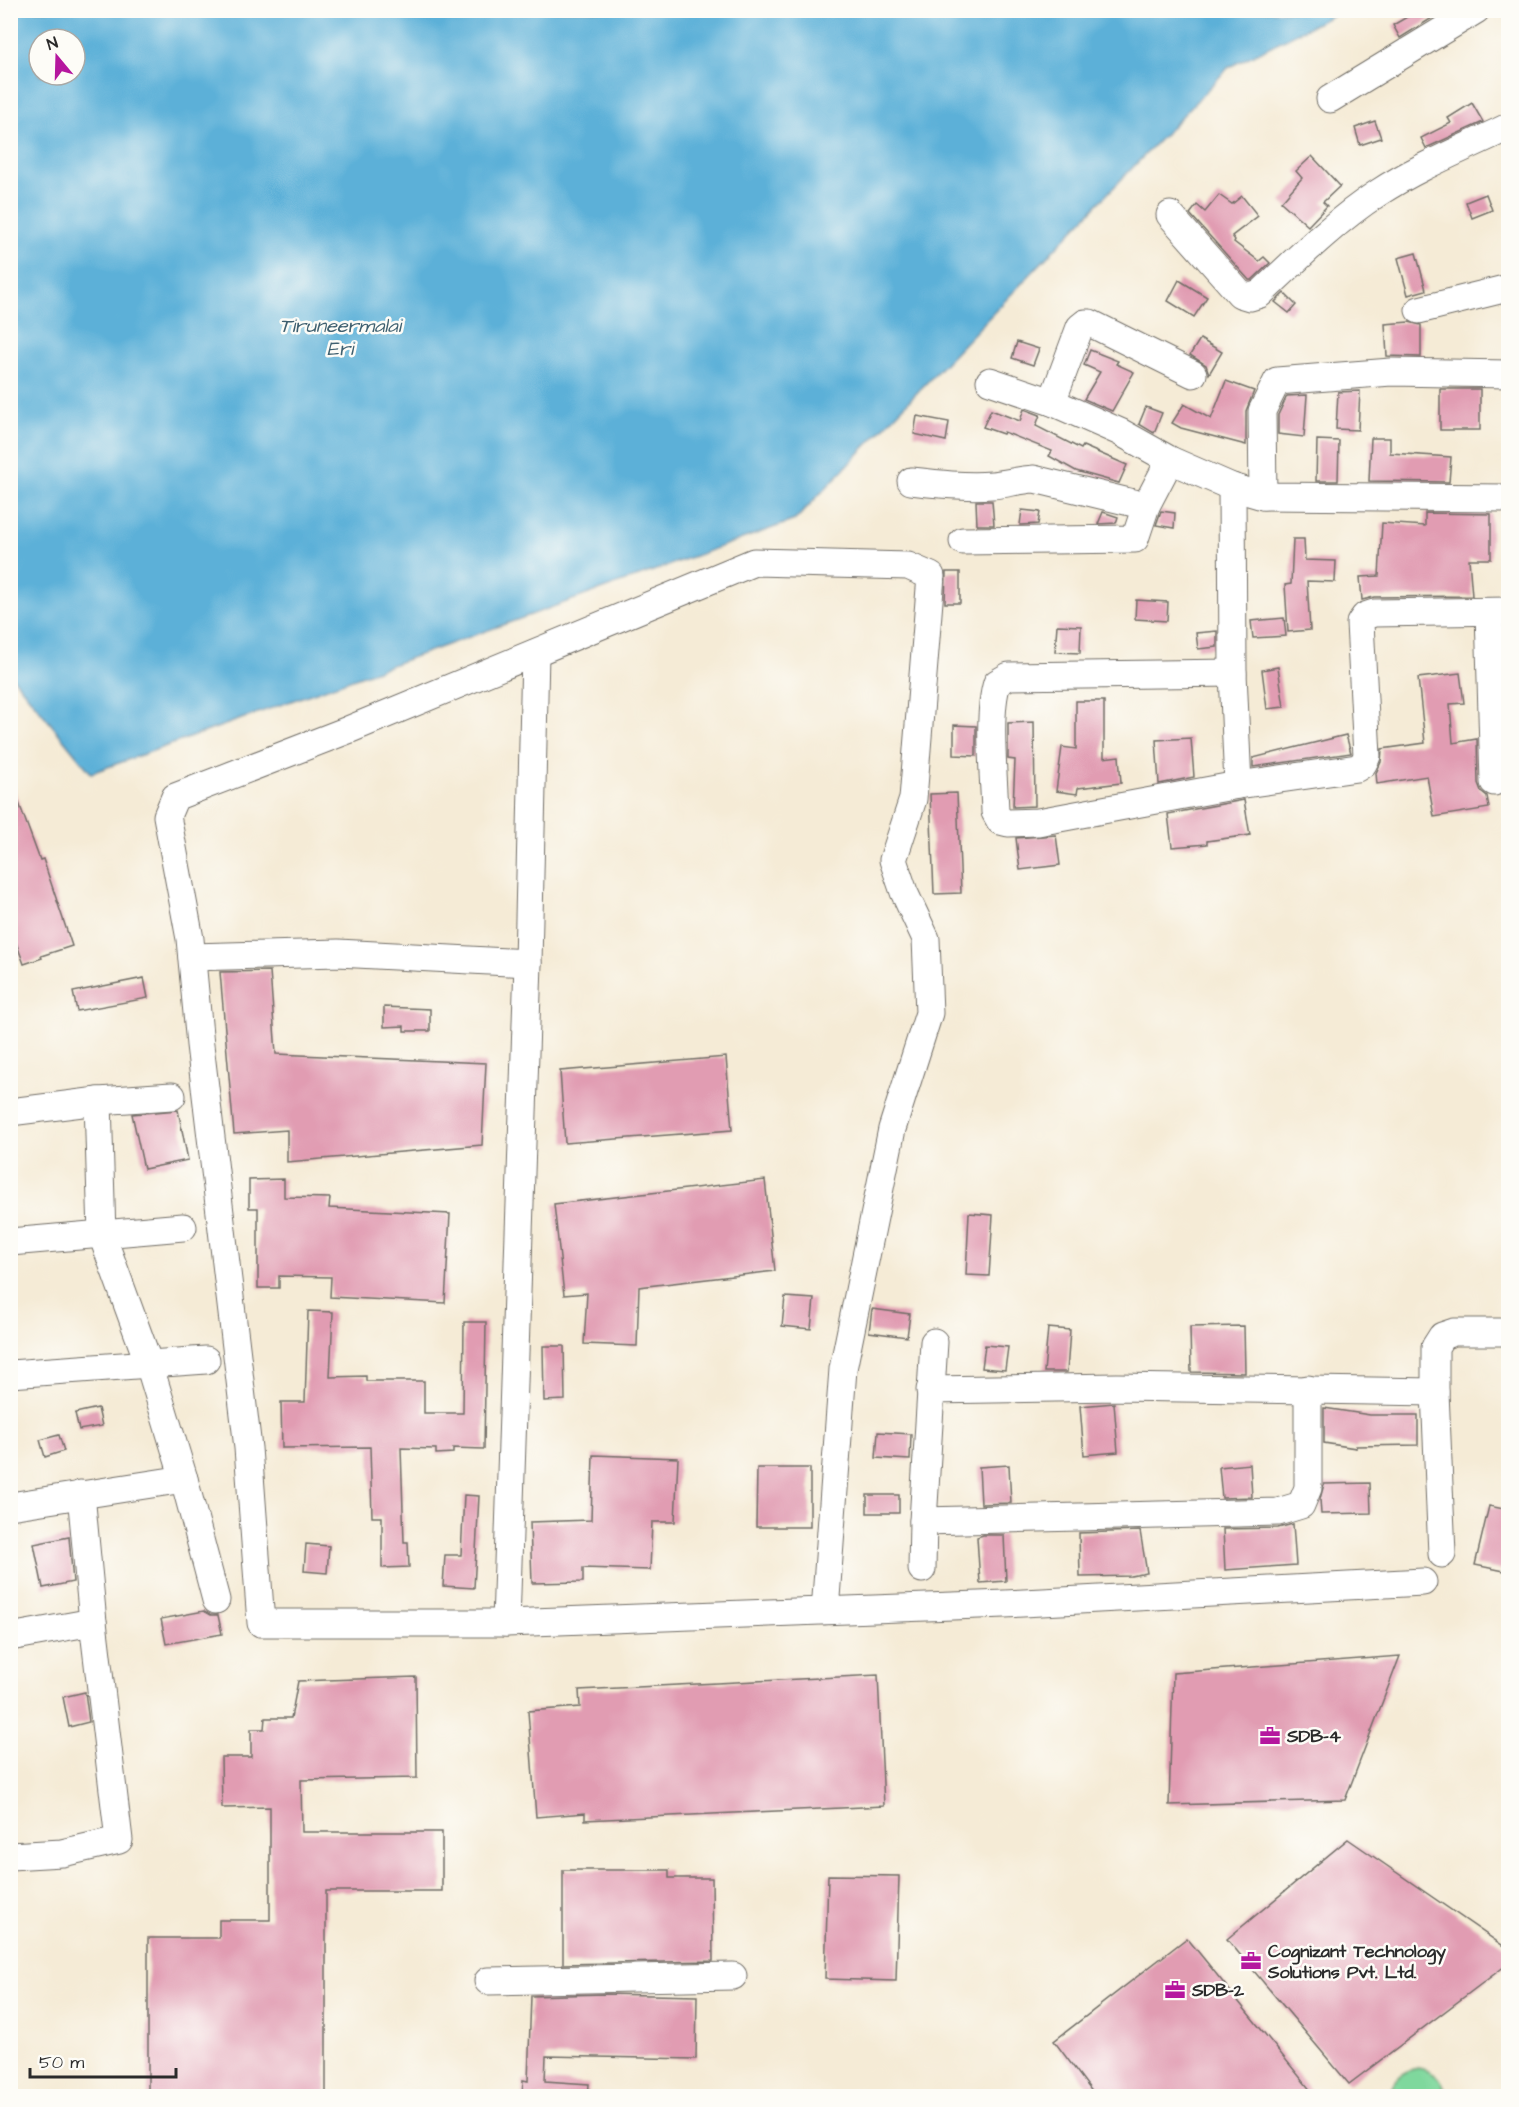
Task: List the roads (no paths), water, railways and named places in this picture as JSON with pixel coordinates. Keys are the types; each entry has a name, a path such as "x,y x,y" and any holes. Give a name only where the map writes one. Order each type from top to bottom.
{"street":[{"path":"1330,99 1476,10"},
{"path":"1170,215 1239,294 1250,297 1260,294 1321,235 1379,193 1431,163 1509,127"},
{"path":"1419,310 1509,288"},
{"path":"1052,402 1080,327 1085,323 1090,323 1192,374"},
{"path":"1263,496 1262,411 1277,381 1391,372 1509,374"},
{"path":"990,381 1052,402 1120,432 1170,460 1232,487 1263,496 1509,498"},
{"path":"963,541 1135,539 1146,506 1170,460"},
{"path":"911,481 971,486 1034,479 1146,506"},
{"path":"1232,487 1233,673 1238,785"},
{"path":"825,1611 843,1369 892,1129 928,1013 926,939 904,892 893,860 913,799 931,576 908,566 754,562 348,730 175,797 166,816 189,931 248,1448 261,1623 506,1623 825,1611 1005,1604 1424,1582"},
{"path":"1233,673 1009,676 998,682 994,694 995,812 1000,821 1038,822 1238,785 1357,768 1363,764 1367,756 1360,623 1365,616 1374,613 1499,611 1494,782"},
{"path":"506,1623 528,963 535,652"},
{"path":"192,957 338,953 528,963"},
{"path":"10,1113 98,1101 172,1096"},
{"path":"98,1101 102,1235 148,1364 184,1479 216,1599"},
{"path":"10,1242 183,1227"},
{"path":"1442,1554 1435,1392 1436,1347 1442,1336 1454,1332 1509,1332"},
{"path":"922,1569 934,1342"},
{"path":"10,1374 206,1360"},
{"path":"930,1390 1117,1387 1435,1392"},
{"path":"923,1521 1278,1512 1301,1505 1308,1488 1308,1389"},
{"path":"10,1506 184,1479"},
{"path":"10,1856 62,1853 119,1840 93,1622 81,1494"},
{"path":"10,1637 93,1622"},
{"path":"488,1981 733,1976"}],"water":[{"name":"Tiruneermalai Eri","path":"11,10 1341,11 1229,67 795,520 91,773 11,675"}],"place":[{"name":"SDB-4","path":"1270,1736"},
{"name":"Cognizant Technology Solutions Pvt. Ltd.","path":"1251,1961"},
{"name":"SDB-2","path":"1175,1990"}]}
